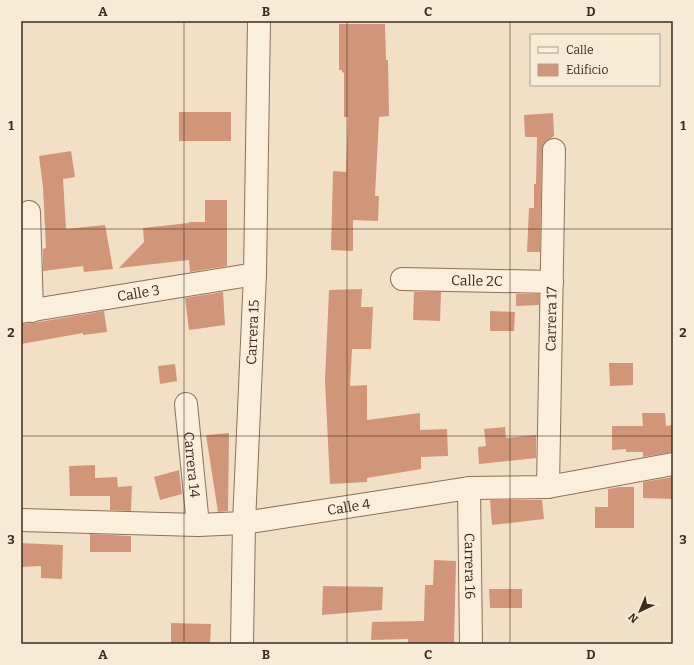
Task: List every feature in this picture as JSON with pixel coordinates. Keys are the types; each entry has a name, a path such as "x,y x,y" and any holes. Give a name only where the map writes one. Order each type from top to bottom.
{"street":[{"name":"Carrera 15","path":"242,644 244,523 255,274 259,21"},
{"name":"Carrera 17","path":"548,487 554,150"},
{"path":"27,311 29,212"},
{"name":"Calle 3","path":"27,311 255,274"},
{"name":"Calle 2C","path":"402,279 552,282"},
{"name":"Carrera 14","path":"186,404 198,525"},
{"name":"Calle 4","path":"21,520 198,525 244,523 469,488 548,487 673,464"},
{"name":"Carrera 16","path":"469,488 470,644"}],"building":[{"path":"339,24 385,24 386,60 388,60 389,116 379,117 375,196 379,196 378,221 353,220 353,251 331,250 333,171 346,172 348,117 344,117 344,72 342,73 342,70 339,70"},
{"path":"179,112 231,112 231,141 179,141"},
{"path":"553,113 554,136 544,143 542,150 540,252 527,252 529,208 534,208 537,137 525,137 524,115"},
{"path":"71,151 75,177 63,179 66,229 105,225 113,269 84,272 83,266 43,271 43,249 46,248 43,187 39,156"},
{"path":"205,200 227,200 227,266 190,272 189,260 119,268 144,242 143,228 189,222 205,222"},
{"path":"362,289 361,307 373,307 371,349 352,349 350,386 367,385 367,420 420,413 420,430 447,429 448,456 421,457 421,469 367,478 367,482 330,484 325,380 329,290"},
{"path":"223,292 225,325 189,330 185,298"},
{"path":"414,292 441,292 440,321 413,320"},
{"path":"516,294 539,294 539,305 516,306"},
{"path":"104,311 107,332 83,335 83,333 21,344 21,324"},
{"path":"490,311 515,312 514,331 490,331"},
{"path":"609,363 633,363 633,385 610,386"},
{"path":"175,364 177,381 160,384 158,366"},
{"path":"642,413 665,413 666,426 673,425 673,452 643,457 643,452 626,452 626,449 612,450 612,426 643,426"},
{"path":"505,427 506,438 536,435 536,458 479,464 478,447 486,446 484,429"},
{"path":"229,433 228,511 218,512 206,435"},
{"path":"95,465 95,478 117,477 118,487 132,486 131,511 110,510 110,496 70,496 69,466"},
{"path":"179,470 182,494 160,500 154,477"},
{"path":"673,477 673,499 643,498 643,482"},
{"path":"634,487 634,528 595,528 595,507 608,507 608,489"},
{"path":"490,500 542,500 544,519 492,525"},
{"path":"90,534 131,536 131,552 90,552"},
{"path":"21,543 63,545 62,579 41,578 41,566 21,567"},
{"path":"434,560 456,561 454,644 408,644 408,639 371,640 372,622 424,621 425,585 433,585"},
{"path":"323,586 383,587 382,610 322,615"},
{"path":"489,589 522,589 522,608 490,608"},
{"path":"171,623 211,624 210,644 171,644"}]}
